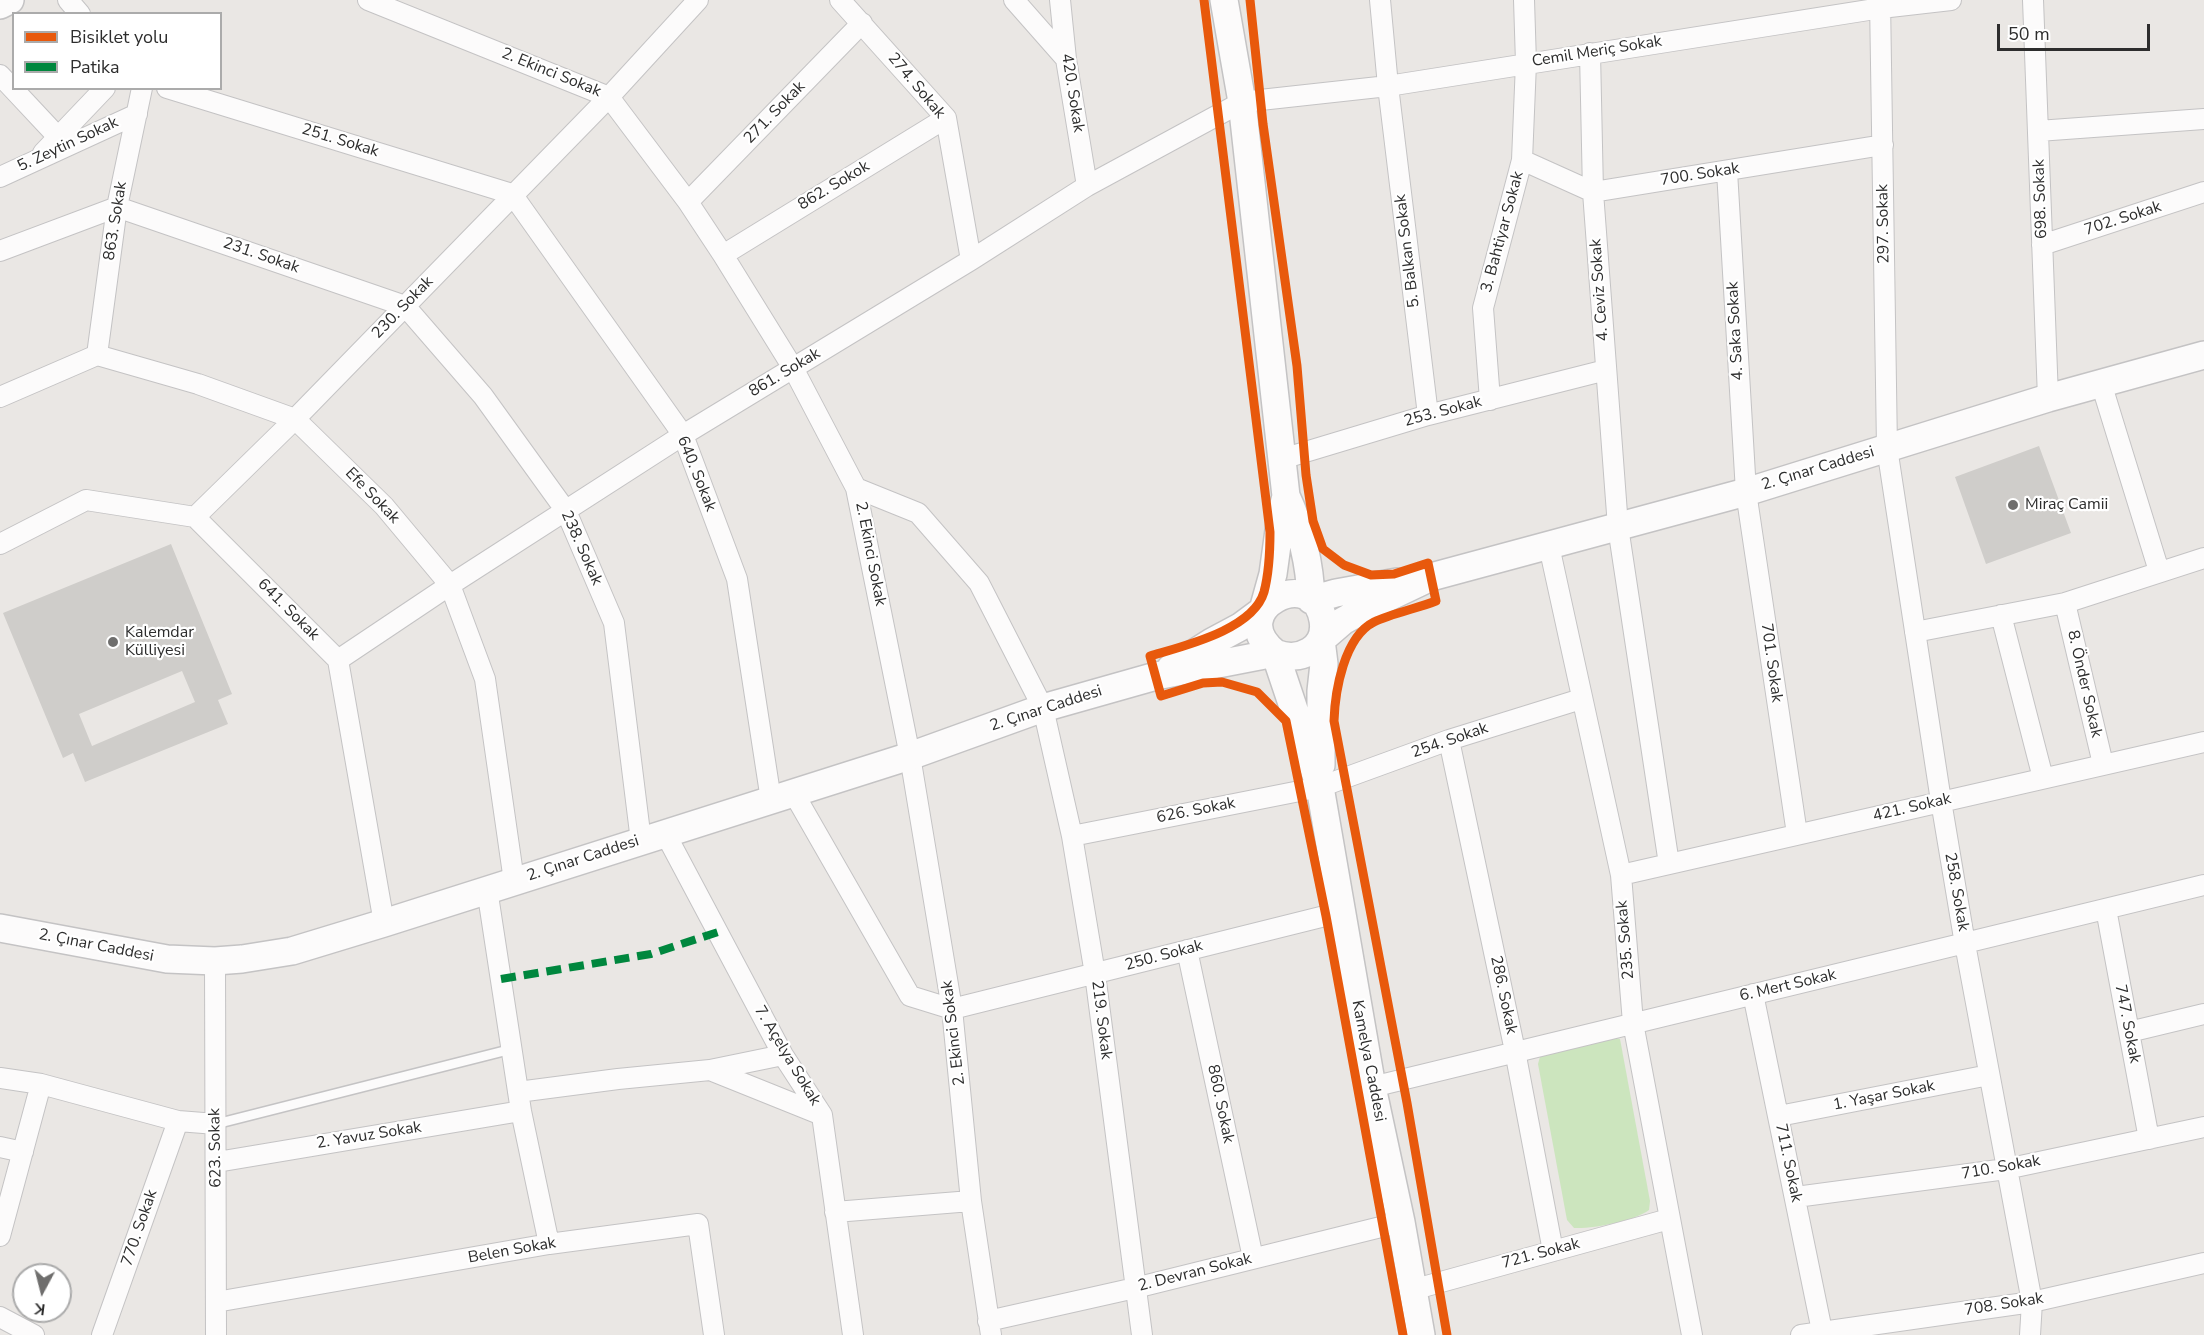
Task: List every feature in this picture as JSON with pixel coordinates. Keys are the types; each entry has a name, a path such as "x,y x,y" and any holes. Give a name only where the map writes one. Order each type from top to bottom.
{"street":[{"path":"0,5 10,0"},
{"path":"68,0 78,12"},
{"name":"2. Ekinci Sokak","path":"368,0 609,97 688,202 723,255 793,368 856,488 910,756 952,1009 971,1201 989,1328"},
{"name":"230. Sokak","path":"195,517 295,419 609,97 698,0"},
{"name":"274. Sokak","path":"840,0 946,118 971,260"},
{"path":"1014,0 1066,59"},
{"name":"420. Sokak","path":"1060,0 1066,59 1087,186"},
{"path":"1224,0 1242,102 1286,496 1298,522 1310,571 1311,600"},
{"name":"5. Balkan Sokak","path":"1380,0 1388,86 1428,416"},
{"name":"3. Bahtiyar Sokak","path":"1490,399 1483,308 1522,160 1526,63 1524,0"},
{"name":"Cemil Meriç Sokak","path":"1242,102 1388,86 1881,4 1951,0"},
{"name":"698. Sokak","path":"2033,0 2048,398"},
{"name":"297. Sokak","path":"1881,4 1887,448"},
{"name":"271. Sokak","path":"688,202 862,23"},
{"name":"4. Ceviz Sokak","path":"1590,53 1593,192 1618,527"},
{"path":"0,75 12,88"},
{"path":"14,90 58,137"},
{"path":"35,161 103,90"},
{"name":"863. Sokak","path":"97,355 117,207 142,90"},
{"name":"251. Sokak","path":"174,90 512,194"},
{"name":"861. Sokak","path":"338,660 683,435 971,260 1087,186 1242,102"},
{"name":"5. Zeytin Sokak","path":"0,177 137,114"},
{"name":"862. Sokok","path":"723,255 946,118"},
{"path":"2038,131 2204,119"},
{"name":"700. Sokak","path":"1593,192 1883,145"},
{"path":"1522,160 1593,192"},
{"name":"4. Saka Sokak","path":"1727,171 1746,492"},
{"name":"702. Sokak","path":"2042,245 2204,192"},
{"name":"640. Sokak","path":"512,194 683,435 737,579 782,796"},
{"path":"0,251 117,207"},
{"name":"231. Sokak","path":"117,207 405,306"},
{"name":"238. Sokak","path":"405,306 483,396 566,511 614,623 653,837"},
{"path":"0,398 97,355"},
{"name":"Efe Sokak","path":"97,355 198,384 295,419 384,506 450,585 485,678 514,881"},
{"name":"2. Çınar Caddesi","path":"1431,577 1746,492 2048,398 2204,355"},
{"name":"253. Sokak","path":"1282,459 1428,416 1606,370"},
{"path":"2101,383 2159,571"},
{"name":"258. Sokak","path":"1887,448 1965,944 2032,1302 2030,1335"},
{"name":"219. Sokak","path":"856,488 918,513 979,583 1043,708 1072,836 1095,974 1142,1335"},
{"name":"701. Sokak","path":"1746,492 1797,834"},
{"path":"1286,496 1273,574 1259,629 1267,647 1275,654 1296,658 1306,655 1343,621 1431,577"},
{"path":"0,544 86,500 195,517"},
{"name":"641. Sokak","path":"195,517 338,660"},
{"path":"1618,527 1669,864"},
{"name":"235. Sokak","path":"1549,546 1621,874 1633,1023 1692,1335"},
{"path":"1915,632 2066,603 2204,558"},
{"path":"1311,600 1336,593 1431,577"},
{"path":"1156,676 1240,627 1263,610 1270,601 1280,596 1290,593 1311,600 1322,614 1324,622 1321,640 1324,664 1321,691 1320,787"},
{"name":"8. Önder Sokak","path":"2066,603 2103,764"},
{"path":"2001,615 2043,778"},
{"path":"1156,676 1275,654"},
{"path":"1275,654 1320,787"},
{"path":"338,660 384,923"},
{"name":"2. Çınar Caddesi","path":"0,928 167,959 215,962 292,951 910,756 1043,708 1156,676"},
{"name":"254. Sokak","path":"1320,787 1449,740 1581,699"},
{"name":"286. Sokak","path":"1449,740 1515,1051 1553,1251"},
{"name":"421. Sokak","path":"1621,874 2204,742"},
{"name":"626. Sokak","path":"1072,836 1320,787"},
{"name":"Kamelya Caddesi","path":"1320,787 1372,1087 1401,1222 1420,1335"},
{"path":"782,796 910,996 952,1009"},
{"name":"7. Açelya Sokak","path":"653,837 783,1055 822,1115 853,1335"},
{"name":"6. Mert Sokak","path":"1372,1087 2204,885"},
{"path":"487,889 520,1102 549,1244"},
{"name":"747. Sokak","path":"2106,909 2149,1139"},
{"name":"250. Sokak","path":"952,1009 1341,912"},
{"name":"860. Sokak","path":"1187,950 1252,1258"},
{"name":"623. Sokak","path":"215,962 216,1335"},
{"name":"711. Sokak","path":"1753,994 1822,1331"},
{"path":"2129,1032 2204,1014"},
{"name":"2. Yavuz Sokak","path":"217,1162 520,1102 618,1079 710,1070 783,1055"},
{"name":"2. Yavuz Sokak","path":"710,1070 822,1115"},
{"name":"1. Yaşar Sokak","path":"1779,1116 1989,1075"},
{"path":"0,1078 41,1084 178,1121 216,1124"},
{"path":"0,1236 41,1084"},
{"name":"770. Sokak","path":"102,1335 178,1121"},
{"name":"710. Sokak","path":"1796,1197 2006,1169 2204,1127"},
{"path":"0,1147 23,1152"},
{"path":"835,1212 971,1201"},
{"name":"721. Sokak","path":"1412,1290 1669,1219"},
{"name":"2. Devran Sokak","path":"989,1328 1135,1288 1401,1222"},
{"name":"Belen Sokak","path":"216,1302 549,1244 698,1224 714,1335"},
{"name":"708. Sokak","path":"1801,1335 2032,1302 2204,1263"},
{"path":"0,1317 34,1335"}],"lane":[{"path":"216,1124 512,1049"}],"green space":[{"path":"1608,1036 1620,1039 1650,1201 1649,1210 1634,1218 1613,1224 1574,1228 1567,1220 1538,1064 1541,1053"}],"building":[{"name":"Miraç Camii","path":"2039,446 2071,533 1986,564 1955,477"},
{"name":"Kalemdar Külliyesi","path":"171,544 232,694 218,700 228,724 85,782 73,753 63,758 3,613","holes":["182,671 195,702 92,746 79,714"]}],"marked path":[{"path":"501,979 651,954 718,932"}],"cycle path":[{"path":"1204,0 1270,532 1269,562 1264,592 1257,605 1246,617 1215,635 1150,656 1161,696 1203,683 1222,682 1257,692 1286,721 1326,916 1403,1335"},
{"path":"1250,0 1263,124 1297,366 1306,475 1313,521 1323,549 1344,565 1371,575 1394,574 1428,563 1436,601 1381,619 1364,629 1348,652 1343,666 1336,695 1334,721 1407,1103 1447,1335"}],"place":[{"name":"Miraç Camii","path":"2013,505"},
{"name":"Kalemdar Külliyesi","path":"113,642"}]}
